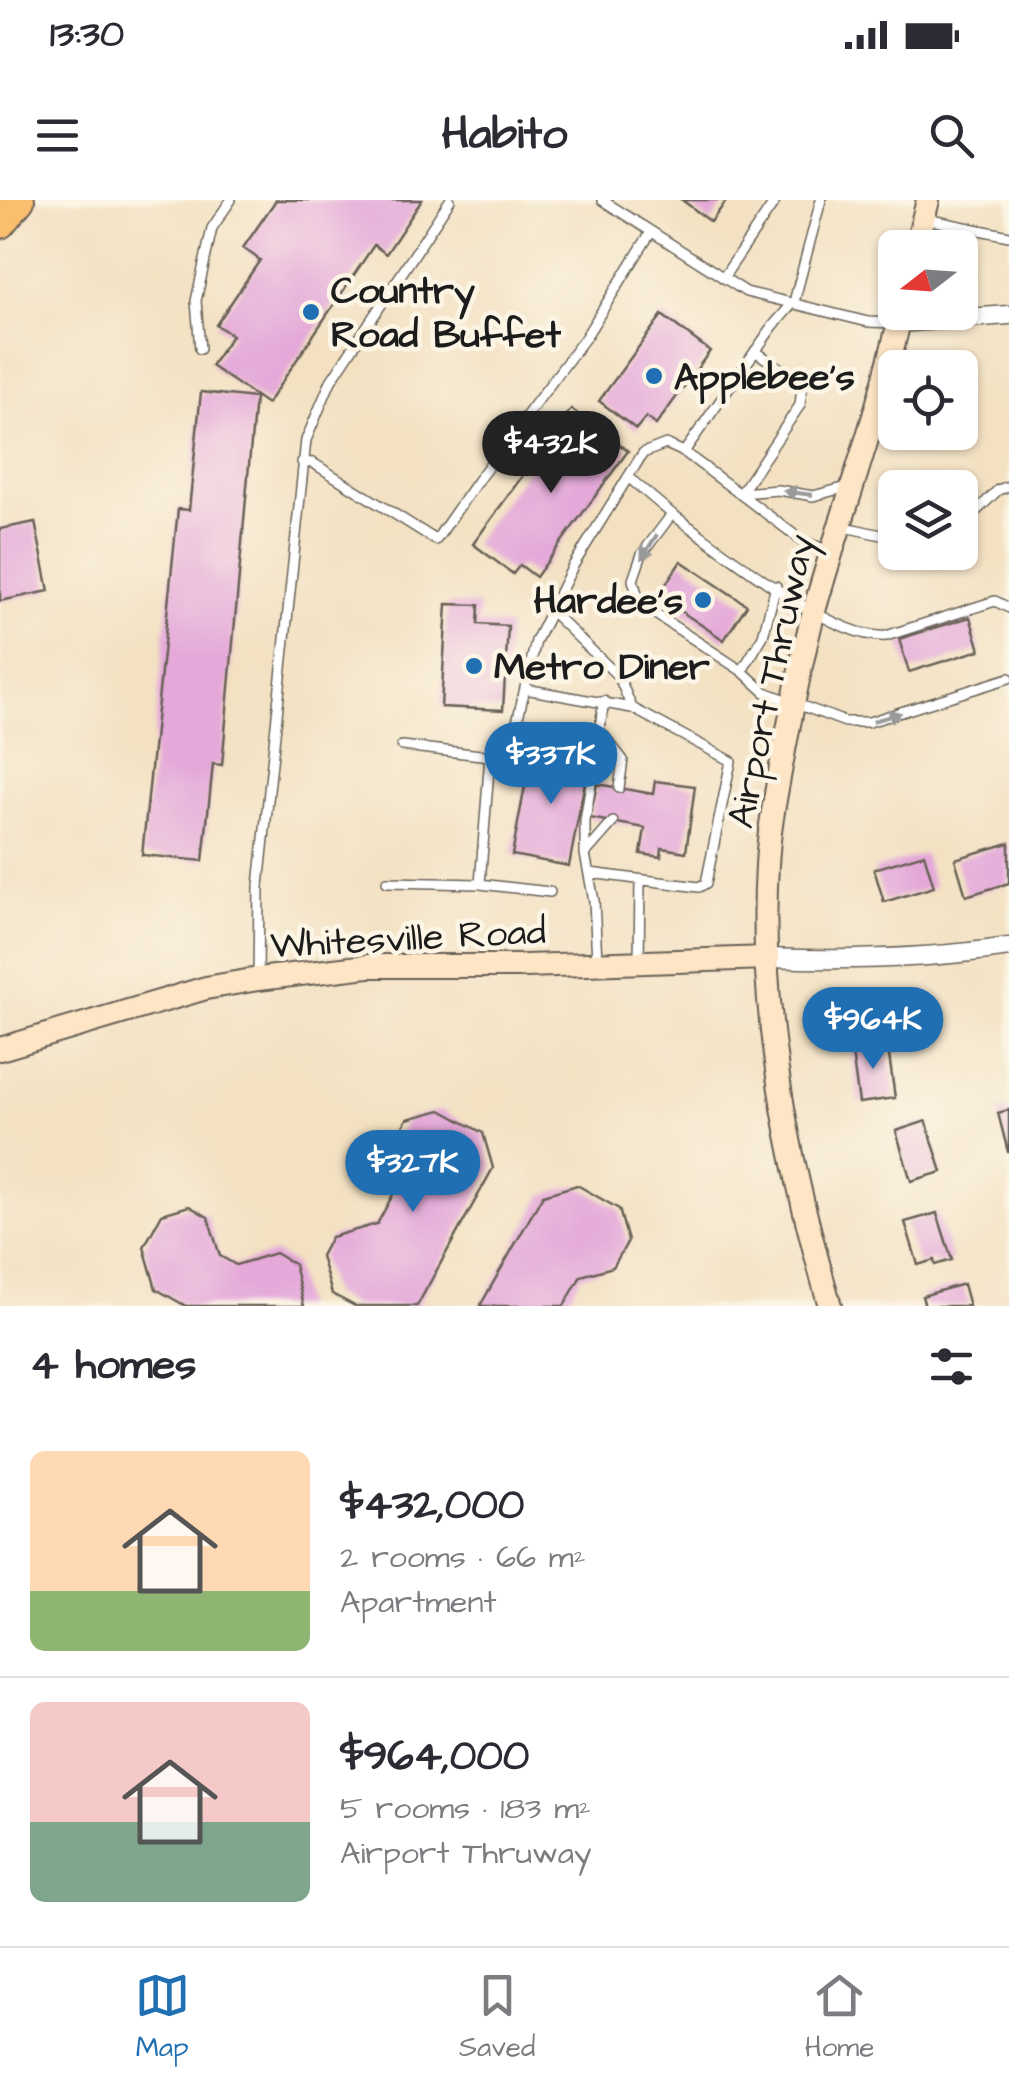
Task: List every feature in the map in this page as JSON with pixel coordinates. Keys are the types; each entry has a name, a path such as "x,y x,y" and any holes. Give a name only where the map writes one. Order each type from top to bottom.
{"highway":[{"path":"0,223 19,200"}],"main road":[{"name":"Airport Thruway","path":"830,1306 789,1145 780,1092 768,958 766,864 793,704 813,614 897,330"},
{"name":"Whitesville Road","path":"0,1049 206,988 258,978 368,966 768,958"}],"street":[{"path":"978,319 1009,315"},
{"path":"768,958 952,956 1009,947"}],"lane":[{"path":"200,349 196,302 212,228 231,200"},
{"path":"258,978 259,886 306,440 332,381 450,200"},
{"path":"602,200 746,292 868,322 878,321"},
{"path":"723,278 776,200"},
{"path":"684,452 794,302 822,200"},
{"path":"926,209 1009,236"},
{"path":"302,462 314,463 436,540 585,338 651,232"},
{"path":"742,493 800,406 802,388 754,352"},
{"path":"480,884 490,756 516,726 536,641 573,566 643,453 666,444 684,452 804,542 832,552"},
{"path":"628,477 672,514 813,614 868,638 995,602 1009,608"},
{"path":"742,493 778,490 813,496 852,485"},
{"path":"978,513 998,490 1009,486"},
{"path":"672,514 642,554 633,580 640,604 742,671 765,692 845,722 870,722 1009,678"},
{"path":"840,526 878,534"},
{"path":"742,671 763,636 776,586"},
{"path":"551,611 619,677 632,708"},
{"path":"525,689 632,708 730,761 706,883 699,887 590,874"},
{"path":"598,964 585,822 604,701"},
{"path":"601,732 623,760 619,788"},
{"path":"402,746 490,756"},
{"path":"585,854 613,822"},
{"path":"640,880 640,963"},
{"path":"387,882 480,884 550,892"}],"building":[{"path":"276,200 422,200 386,254 374,245 267,404 211,366 232,335 216,325 260,260 243,248"},
{"path":"682,200 727,200 711,222"},
{"name":"Applebee's","path":"662,315 710,351 656,425 646,417 636,429 599,401"},
{"path":"201,392 255,398 222,765 213,764 203,861 142,855 178,509 189,510"},
{"path":"571,409 628,451 536,577 520,565 513,574 473,544"},
{"path":"35,522 49,591 0,601 0,529"},
{"name":"Hardee's","path":"681,561 747,605 724,640 658,596"},
{"name":"Metro Diner","path":"447,604 479,605 478,624 508,626 503,710 441,707"},
{"path":"970,617 980,650 909,672 899,639"},
{"path":"532,749 589,760 569,866 512,855"},
{"path":"655,781 695,786 686,852 662,848 661,857 641,854 645,828 590,818 597,784 653,794"},
{"path":"1009,843 1009,883 966,896 955,859"},
{"path":"924,854 934,887 884,902 874,869"},
{"path":"887,1041 895,1098 859,1103 851,1046"},
{"path":"441,1110 483,1133 493,1168 417,1306 355,1306 332,1294 321,1256 331,1237 377,1224 402,1178 392,1146 407,1119"},
{"path":"1009,1110 1009,1152 1008,1152 998,1113"},
{"path":"926,1121 942,1172 911,1181 896,1131"},
{"path":"577,1185 619,1209 628,1241 613,1267 581,1276 564,1306 480,1306 543,1195"},
{"path":"189,1206 208,1217 220,1256 236,1265 275,1253 294,1264 304,1306 186,1306 156,1289 144,1247 162,1214"},
{"path":"937,1213 952,1260 918,1265 905,1222"},
{"path":"963,1284 969,1306 925,1306 922,1296"}],"place":[{"name":"Country Road Buffet","path":"311,312"},
{"name":"Applebee's","path":"654,376"},
{"name":"Hardee's","path":"703,600"},
{"name":"Metro Diner","path":"474,666"}]}
